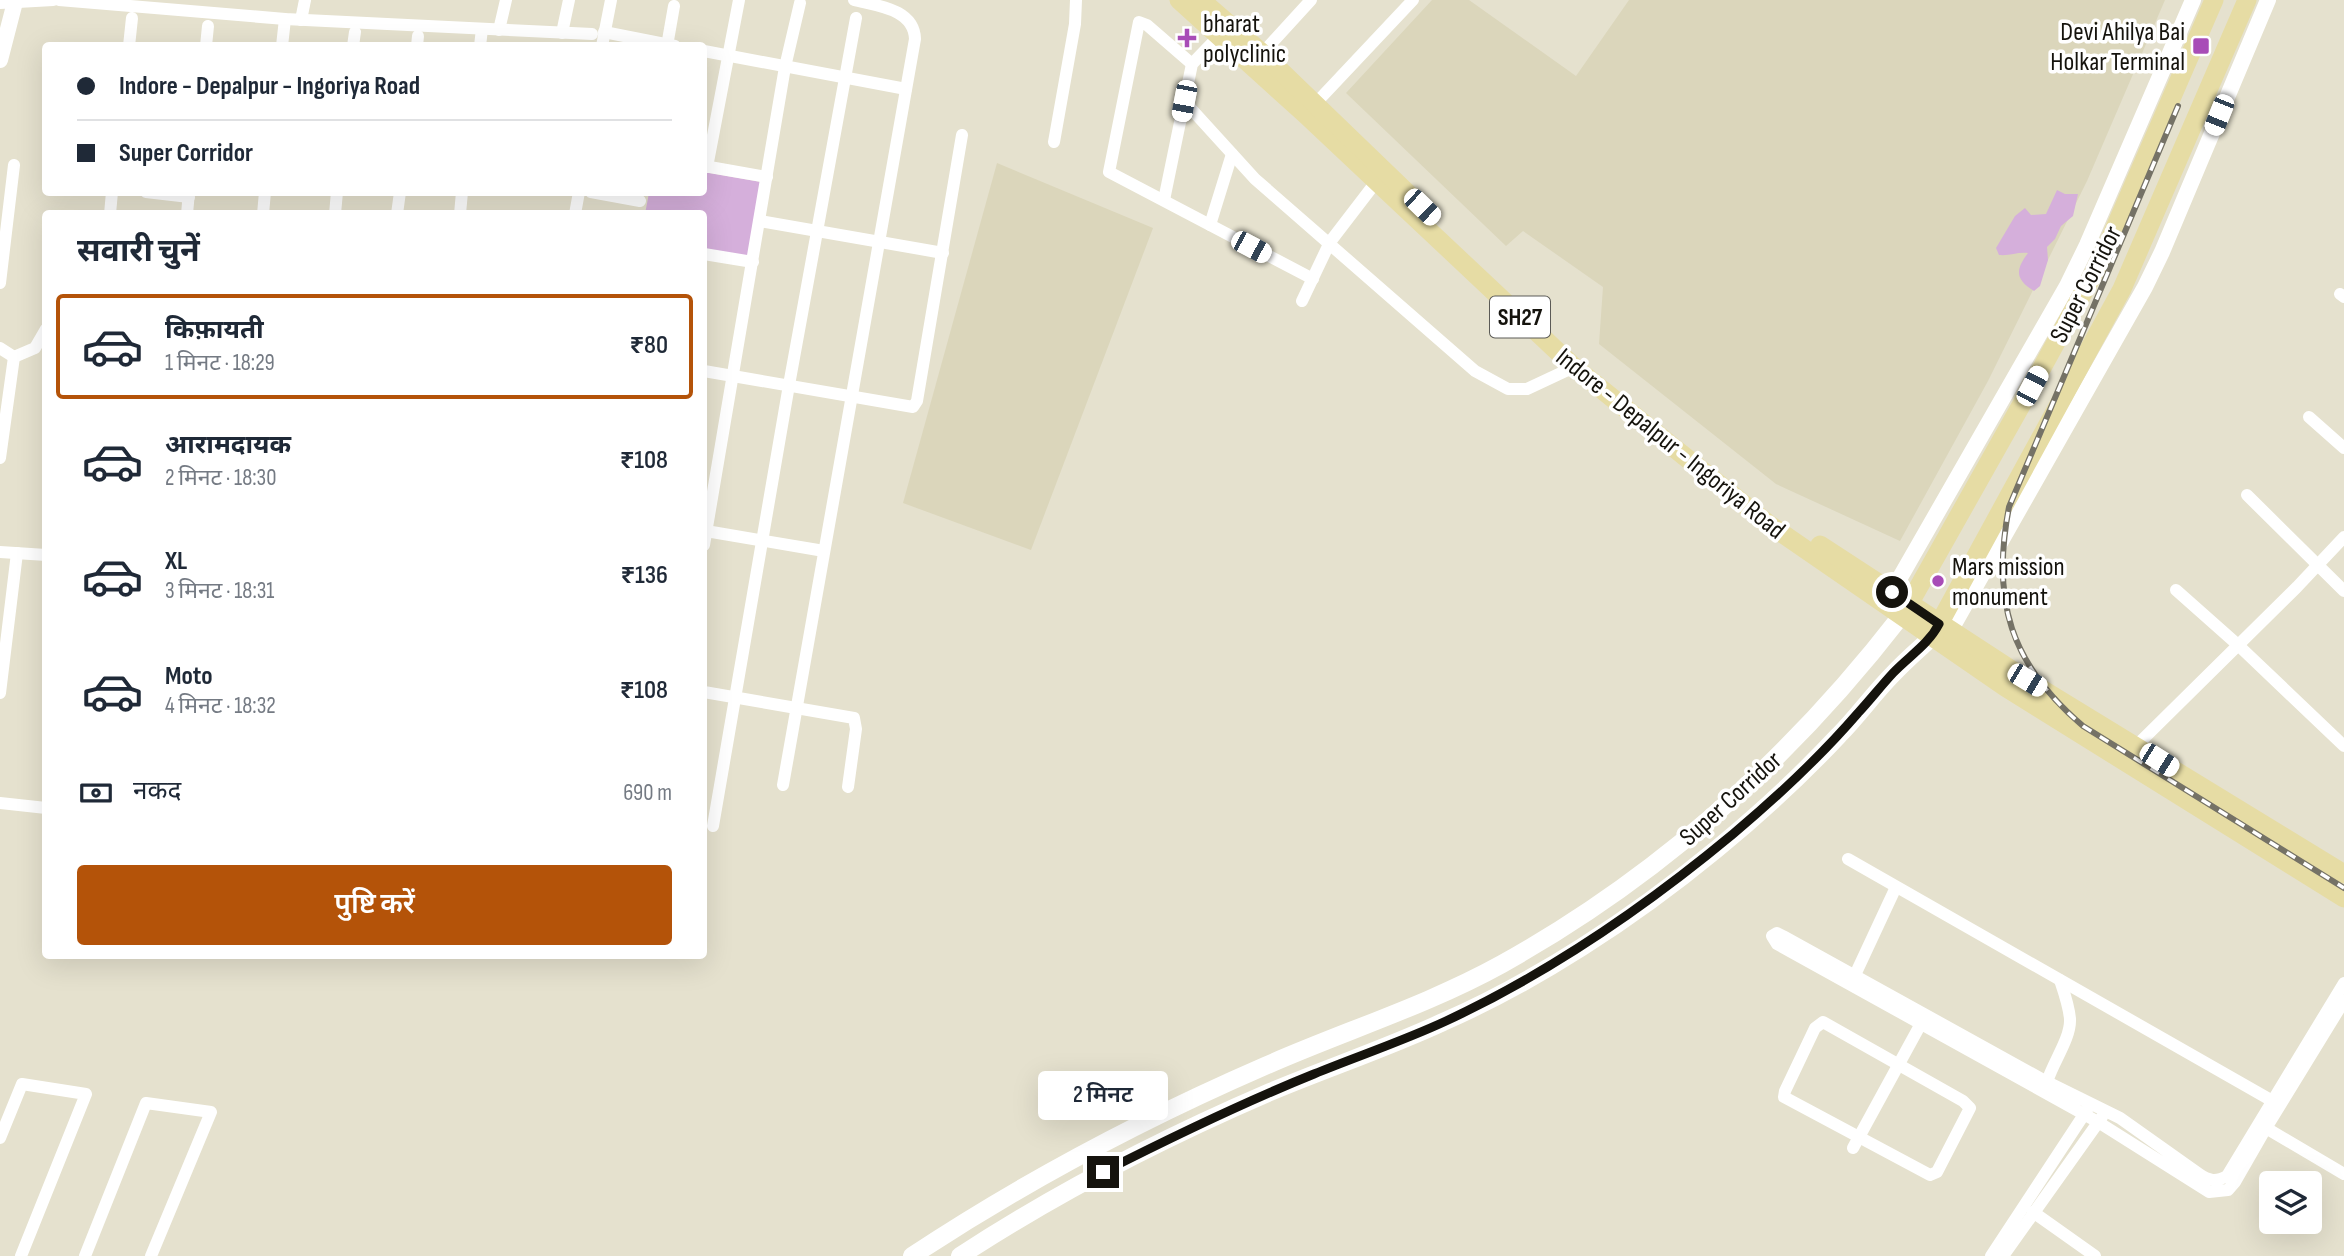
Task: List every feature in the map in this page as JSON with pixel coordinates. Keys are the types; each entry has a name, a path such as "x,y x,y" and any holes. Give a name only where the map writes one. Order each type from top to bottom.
{"main road":[{"name":"Indore - Depalpur - Ingoriya Road","path":"1179,0 1219,36 1257,59 1315,104 1595,370 1727,477 1888,598"},
{"name":"Indore - Depalpur - Ingoriya Road","path":"1201,0 1376,183 1574,367 1767,523 1941,634"},
{"name":"Super Corridor","path":"912,1256 971,1217 1133,1128 1268,1065 1435,998 1502,964 1581,916 1655,864 1713,817 1761,773 1847,683 1906,610 2101,260 2214,0"},
{"name":"Super Corridor","path":"961,1255 1036,1210 1150,1148 1268,1093 1444,1022 1502,994 1582,947 1653,898 1752,818 1839,736 1894,672 1941,634 2122,289 2247,0"},
{"path":"1941,634 2039,687 2344,874"},
{"path":"1941,634 2042,710 2344,898"},
{"path":"2039,687 2042,710"}],"street":[{"path":"0,60 10,2 53,0"},
{"path":"59,0 301,20 598,33 652,42"},
{"path":"301,20 305,0"},
{"path":"499,30 506,0"},
{"path":"562,33 569,0"},
{"path":"601,42 598,33 611,0"},
{"path":"707,157 739,0"},
{"path":"783,785 906,89 914,29 909,20 901,14 854,0"},
{"path":"1054,142 1075,24 1076,0"},
{"path":"1257,59 1311,0"},
{"path":"1315,104 1413,0"},
{"path":"1888,598 2067,286 2193,0"},
{"path":"1941,634 2145,287 2268,0"},
{"path":"707,516 709,485 733,376 785,66 800,3"},
{"path":"670,42 674,6"},
{"path":"129,42 132,18"},
{"path":"713,826 761,541 856,18"},
{"path":"282,42 285,19"},
{"path":"1192,64 1147,25 1139,22 1109,172 1313,279"},
{"path":"206,42 208,26"},
{"path":"480,42 482,29"},
{"path":"354,42 355,32"},
{"path":"1164,200 1192,64 1219,36"},
{"path":"707,52 906,89"},
{"path":"1184,101 1232,154 1304,223 1330,242 1475,371 1508,389 1527,389 1574,367"},
{"path":"707,372 913,407 917,401 962,135"},
{"path":"1210,225 1232,154"},
{"path":"0,283 14,165"},
{"path":"707,167 767,177"},
{"path":"1302,301 1330,242 1376,183"},
{"path":"611,196 640,202"},
{"path":"760,220 943,253"},
{"path":"707,254 753,262"},
{"path":"14,357 35,348 42,336"},
{"path":"0,348 14,357"},
{"path":"0,458 14,357"},
{"path":"2309,417 2344,448"},
{"path":"2247,495 2344,591"},
{"path":"707,531 824,551"},
{"path":"2136,746 2344,537"},
{"path":"0,552 42,555"},
{"path":"0,693 18,553"},
{"path":"2176,590 2344,746"},
{"path":"707,692 854,718 856,729 848,787"},
{"path":"0,803 42,808"},
{"path":"1848,859 2276,1103"},
{"path":"1855,975 1896,887"},
{"path":"2344,983 2276,1103 2266,1128 2235,1182 2228,1190 2219,1193 2209,1192 2098,1122 2087,1109 2047,1082 1923,1019 1777,944 1772,936 1777,933 1855,975 1923,1019 2087,1109 2105,1110 2120,1118 2199,1174 2212,1180 2227,1176 2276,1103 2344,1001"},
{"path":"2047,1082 2069,1029 2068,1009 2060,980"},
{"path":"1856,1142 1923,1019"},
{"path":"1823,1022 1898,1064 1964,1101 1970,1108 1937,1172 1930,1175 1856,1142 1784,1097 1815,1028 1823,1022"},
{"path":"0,1138 22,1084 86,1094 21,1256"},
{"path":"85,1256 146,1103 211,1112 151,1256"},
{"path":"1991,1256 2087,1109"},
{"path":"2003,1256 2105,1110"},
{"path":"2266,1128 2344,1174"},
{"path":"2033,1212 2095,1256"}],"shaded area":[{"path":"1432,0 1469,0 1576,76 1629,0 2165,0 2087,181 1988,381 1900,541 1776,484 1599,344 1603,287 1523,231 1506,246 1346,93"},
{"path":"997,163 1153,228 1031,550 903,503"},
{"path":"707,173 761,182 748,257 707,250 707,210 646,210 648,196 707,196"},
{"path":"2057,190 2065,194 2078,194 2073,216 2061,226 2055,239 2047,247 2048,260 2040,286 2034,291 2023,282 2019,274 2021,264 2028,253 1999,255 1996,248 2015,216 2025,208 2031,215 2046,214"}],"railway":[{"path":"2178,106 2009,507 2004,541 2005,601 2012,628 2038,679 2058,703 2083,726 2344,888"}],"place":[{"name":"bharat polyclinic","path":"1187,38"},
{"name":"Devi Ahilya Bai Holkar Terminal","path":"2201,46"},
{"name":"Mars mission monument","path":"1938,581"}],"route":[{"path":"1103,1172 1214,1117 1316,1073 1391,1045 1502,994 1582,947 1653,898 1695,866 1794,780 1839,736 1894,672 1931,638 1939,624 1892,592"}]}
